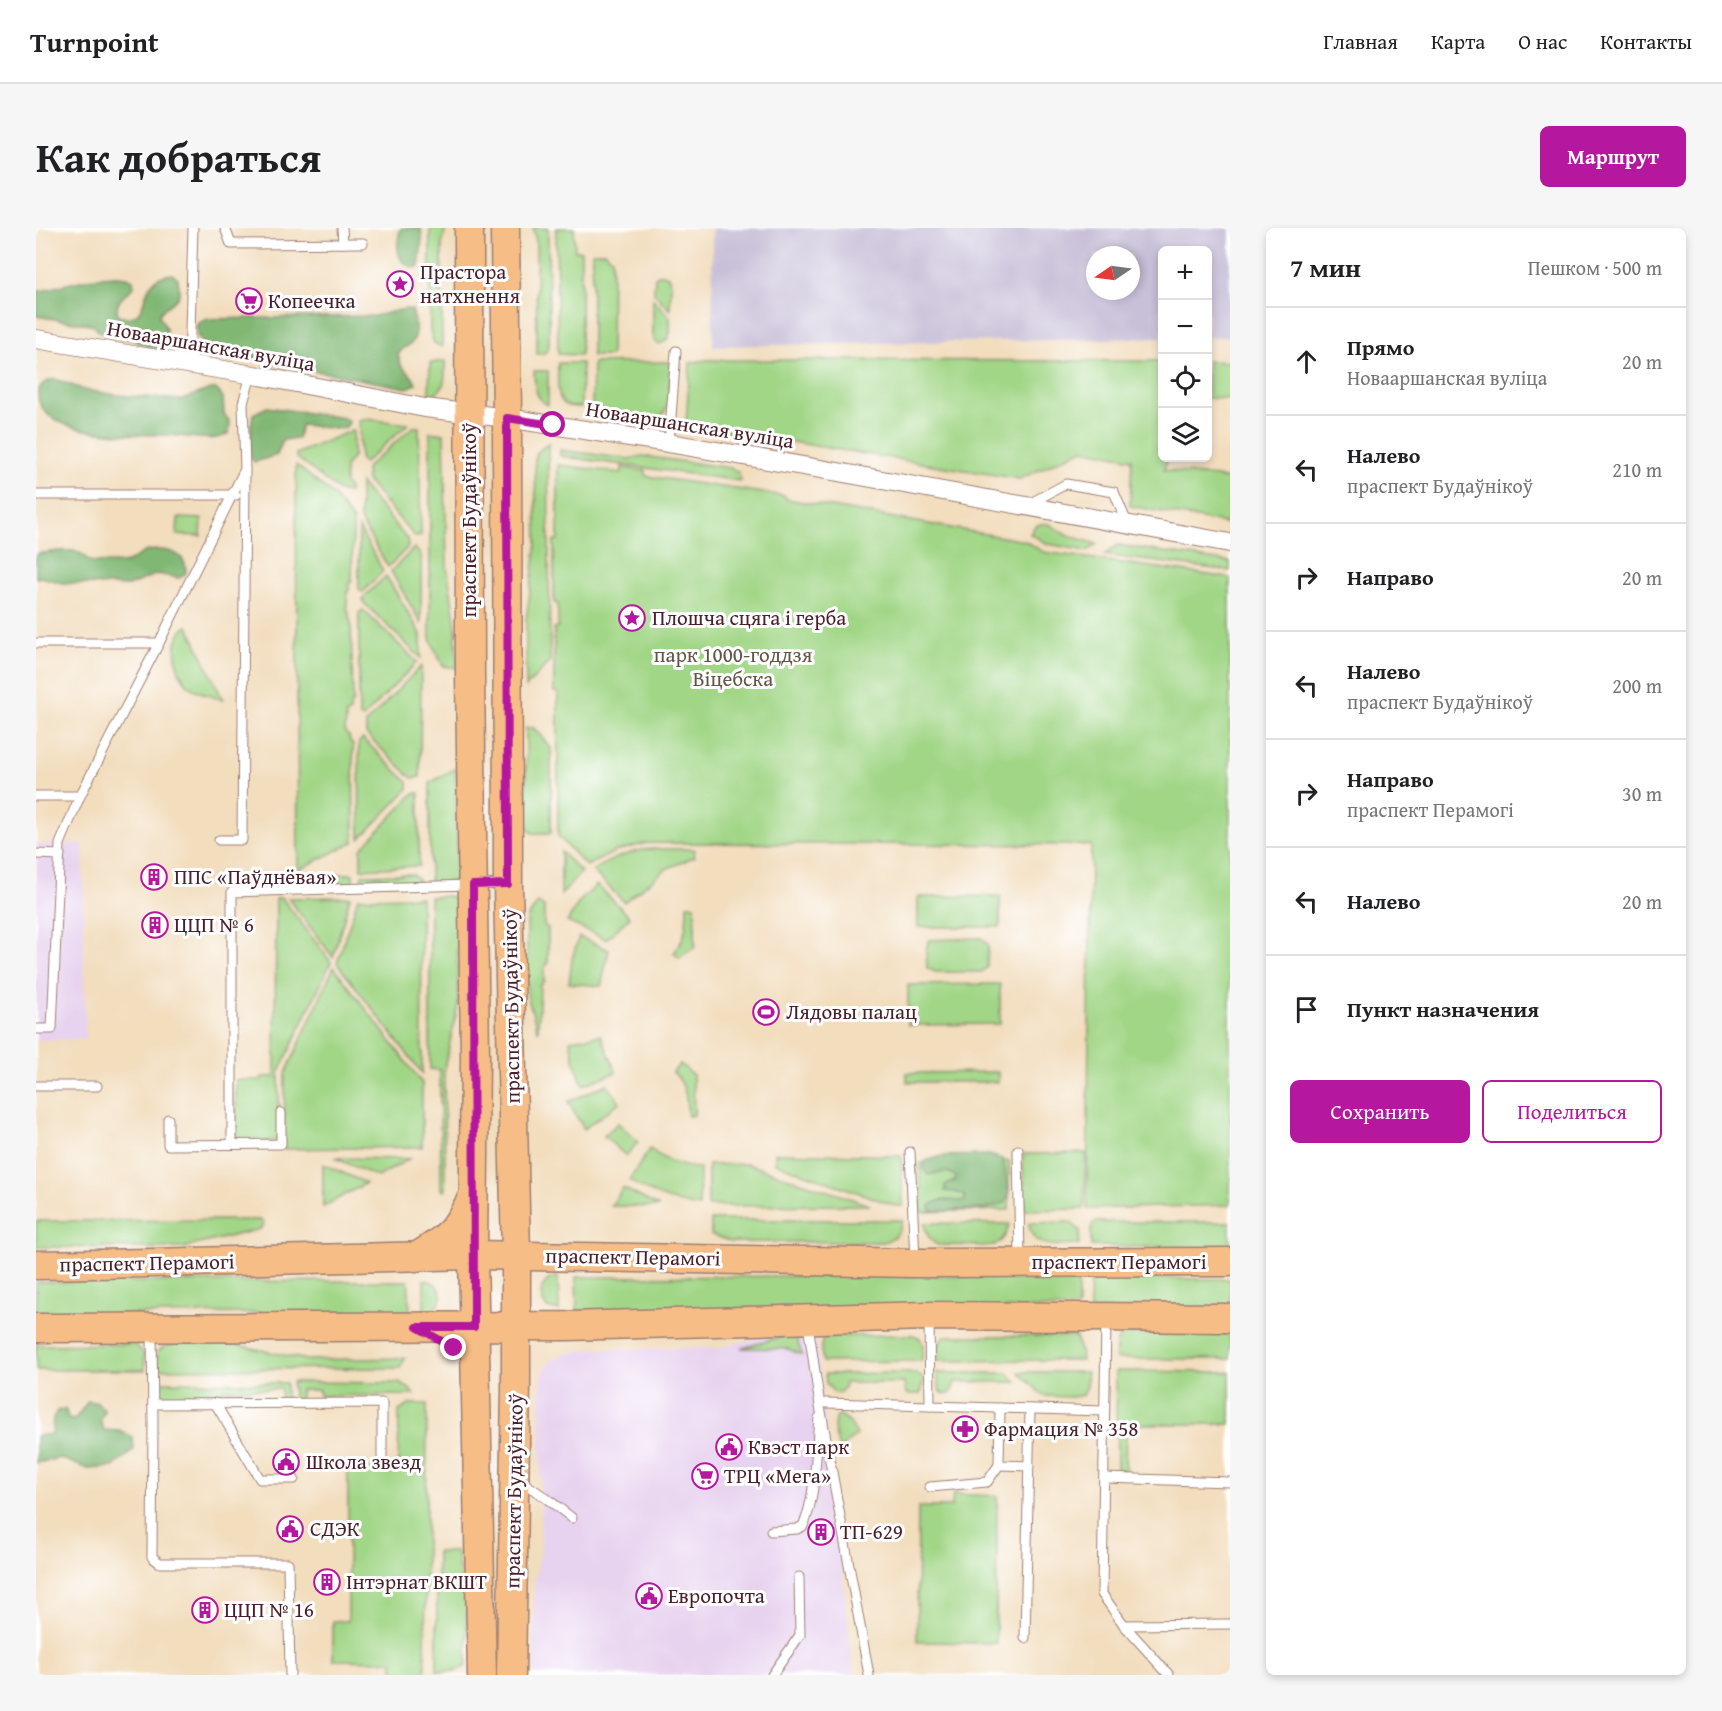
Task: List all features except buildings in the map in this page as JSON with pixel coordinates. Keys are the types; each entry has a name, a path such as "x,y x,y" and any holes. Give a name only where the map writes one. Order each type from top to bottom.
{"main road":[{"name":"праспект Будаўнікоў","path":"469,228 473,1255 482,1675"},
{"name":"праспект Будаўнікоў","path":"505,228 508,884 516,1256 511,1675"},
{"path":"514,1192 525,1220 534,1231 568,1256"},
{"path":"416,1257 452,1232 474,1194"},
{"name":"праспект Перамогі","path":"36,1265 473,1255 915,1263 1230,1262"},
{"path":"36,1328 516,1327 929,1316 1230,1318"},
{"path":"516,1386 525,1362 536,1346 568,1326"},
{"path":"417,1327 454,1348 475,1387"}],"street":[{"name":"Новааршанская вуліца","path":"36,339 251,375 425,408 669,443 1230,543"}],"lane":[{"path":"189,365 193,228"},
{"path":"225,228 231,244 363,243"},
{"path":"342,228 343,243"},
{"path":"669,443 676,351"},
{"path":"219,840 242,840 245,495 243,403 251,375"},
{"path":"36,1029 52,1029 60,844 80,796 159,644 245,469"},
{"path":"1025,506 1066,484 1114,492 1128,525"},
{"path":"36,495 245,495"},
{"path":"36,643 159,644"},
{"path":"36,796 80,796"},
{"path":"36,854 60,855"},
{"path":"232,1144 232,892 508,884"},
{"path":"36,1086 97,1086"},
{"path":"168,1119 168,1145 281,1144 282,1113"},
{"path":"1018,1150 1020,1262"},
{"path":"910,1152 915,1263"},
{"path":"929,1316 930,1406"},
{"path":"1106,1317 1102,1594 1124,1625 1169,1675"},
{"path":"807,1319 869,1675"},
{"path":"152,1328 152,1557 160,1563 288,1563 290,1675"},
{"path":"215,1403 260,1479 294,1479"},
{"path":"153,1404 382,1403 382,1457"},
{"path":"823,1405 1104,1411"},
{"path":"771,1531 797,1529 803,1526 808,1517 823,1405"},
{"path":"930,1487 987,1482 999,1466 1000,1408"},
{"path":"1025,1638 1030,1409"},
{"path":"999,1466 1029,1466"},
{"path":"514,1477 572,1518"},
{"path":"1104,1478 1230,1482"},
{"path":"772,1675 800,1635 799,1577"},
{"path":"1124,1625 1230,1624"}],"shaded area":[{"path":"712,228 1230,228 1230,337 1212,337 1212,246 1158,246 1158,338 713,346"},
{"path":"36,844 83,844 85,1039 36,1040"},
{"path":"788,1331 815,1332 854,1675 534,1675 534,1587 541,1545 540,1390 544,1369 561,1355 590,1349 718,1348"}],"green space":[{"path":"401,228 421,228 422,240 417,267 410,266 400,257 398,242"},
{"path":"430,228 446,228 442,244 442,347 434,343 430,330"},
{"path":"533,228 548,228 549,346 543,354 537,354 536,241"},
{"path":"556,228 574,228 575,251 581,251 581,355 558,354"},
{"path":"592,252 605,252 612,258 611,356 592,356"},
{"path":"172,274 178,278 179,294 176,300 159,315 166,329 165,344 158,348 151,348 130,339 99,332 94,326 87,324 36,316 36,292 100,277 114,276 133,280 134,287 123,296 117,306 118,316 135,315 140,311 152,283 159,277"},
{"path":"663,274 668,276 671,284 670,310 654,293 655,277"},
{"path":"653,299 670,317 669,337 659,344 654,340 653,335"},
{"path":"405,309 412,310 416,329 415,338 398,355 401,365 416,384 407,388 231,355 203,345 197,335 197,324 207,319 374,316"},
{"path":"706,360 1158,361 1158,462 1166,462 1164,470 1230,479 1230,524 1130,506 1132,459 1083,449 1020,479 686,425 690,363"},
{"path":"445,361 444,383 439,391 429,396 430,363"},
{"path":"1212,361 1230,362 1230,399 1212,398"},
{"path":"670,362 669,402 664,413 657,419 641,419 592,411 593,363"},
{"path":"558,363 582,363 581,407 571,407 562,402 558,386"},
{"path":"534,371 548,371 548,405 538,395"},
{"path":"55,379 84,390 181,400 216,389 223,397 224,414 230,422 229,433 219,438 115,434 72,426 54,419 42,408 39,389 44,383"},
{"path":"267,407 344,418 349,422 341,429 301,425 298,438 283,440 277,455 255,462 250,458 253,414"},
{"path":"366,419 408,424 364,463 360,460 359,421"},
{"path":"413,427 419,427 421,536 415,537 367,481 366,468"},
{"path":"353,430 353,457 345,467 345,484 349,493 339,491 296,457 296,454"},
{"path":"430,432 444,434 447,567 456,626 457,668 443,666 430,639"},
{"path":"548,443 550,661 526,687 526,620 537,542 535,461 537,453"},
{"path":"560,450 629,459 642,456 731,468 738,472 741,481 560,456"},
{"path":"296,465 333,495 353,521 352,581 347,592 347,610 351,622 353,702 350,712 346,715 345,733 353,745 354,842 298,870"},
{"name":"парк 1000-годдзя Віцебска","path":"558,465 622,473 622,467 646,471 646,476 785,496 786,499 1025,541 1043,552 1230,578 1230,1205 1087,1209 1091,845 647,843 617,851 586,866 558,836 558,693 554,692 554,628 558,628 558,604 554,603 554,540 558,540"},
{"path":"360,483 407,539 408,547 388,567 360,520"},
{"path":"178,518 202,519 201,536 177,535"},
{"path":"1049,524 1066,535 1097,544 1087,551 1048,544 1030,534 1034,527"},
{"path":"359,528 383,571 363,592 359,589"},
{"path":"1118,545 1230,562 1230,571 1104,555"},
{"path":"414,548 421,555 421,623 391,571"},
{"path":"59,551 78,552 94,562 116,563 127,562 148,551 168,551 183,560 186,573 179,578 157,574 128,586 63,583 41,577 36,578 36,554"},
{"path":"386,576 421,634 421,658 363,602 363,598"},
{"path":"363,610 417,662 363,718 359,715 359,613"},
{"path":"188,626 223,700 192,688 179,671 176,646 182,631"},
{"path":"421,666 420,777 412,778 366,734 366,723"},
{"path":"526,728 534,728 551,748 551,833 532,833 526,825"},
{"path":"363,739 408,782 408,789 360,839 359,742"},
{"path":"456,768 457,878 450,882 430,882 430,783"},
{"path":"419,793 419,866 361,869 361,849 413,794"},
{"path":"649,849 694,849 694,857 666,869 624,902 593,871 619,857"},
{"path":"561,852 581,872 561,895"},
{"path":"353,874 353,883 278,885 275,875"},
{"path":"412,874 420,882 361,883 362,875"},
{"path":"597,885 630,917 606,939 567,922 580,901"},
{"path":"449,896 457,900 458,1005 444,1069 445,1190 441,1190 440,1070 430,1069 430,897"},
{"path":"1000,896 1000,927 918,927 918,897"},
{"path":"350,897 333,957 288,898"},
{"path":"421,897 422,1073 337,963 358,898"},
{"path":"276,898 282,898 331,962 279,1073 279,1141 236,1142 236,1080 261,1080 262,1077 275,1077"},
{"path":"538,903 544,907 544,925 548,928 548,964 544,968 544,981 540,985 538,1031 527,995 527,918"},
{"path":"687,905 695,905 695,947 679,958 674,953 685,930"},
{"path":"579,937 609,950 601,986 569,983 572,959"},
{"path":"981,938 988,945 987,967 982,972 936,972 927,968 926,950 929,940"},
{"path":"334,967 422,1083 422,1147 284,1149 285,1075"},
{"path":"1000,984 1000,1024 908,1025 908,985"},
{"path":"601,1035 616,1072 583,1085 570,1040"},
{"path":"680,1064 693,1075 694,1115 688,1116 683,1087 673,1072"},
{"path":"998,1072 998,1082 907,1082 907,1073"},
{"path":"607,1084 620,1102 584,1129 568,1102"},
{"path":"618,1123 638,1142 626,1156 604,1136"},
{"path":"650,1149 673,1163 700,1168 699,1207 663,1197 629,1180"},
{"path":"775,1153 901,1156 903,1206 896,1206 775,1163"},
{"path":"1086,1153 1084,1209 1024,1210 1023,1154"},
{"path":"989,1155 1003,1159 1009,1195 1005,1203 986,1209 931,1211 930,1206 938,1201 965,1201 965,1196 945,1191 945,1185 955,1181 956,1177 946,1172 928,1175 923,1168 926,1161 942,1156"},
{"path":"335,1158 409,1159 378,1177"},
{"path":"1009,1161 1009,1210 921,1212 920,1163"},
{"path":"323,1164 366,1183 323,1207"},
{"path":"747,1164 870,1205 708,1206 708,1165"},
{"path":"623,1188 659,1207 611,1206"},
{"path":"259,1220 264,1224 260,1229 183,1248 36,1247 36,1221"},
{"path":"711,1220 902,1220 897,1234 884,1242 732,1242 711,1235"},
{"path":"1070,1222 1080,1230 1079,1245 1055,1245 1040,1242 1031,1232 1029,1223"},
{"path":"1230,1222 1230,1248 1091,1246 1091,1229 1093,1223"},
{"path":"924,1223 1009,1224 1004,1237 993,1246 938,1245 928,1236"},
{"path":"1078,1275 1078,1308 577,1311 576,1277"},
{"path":"558,1277 559,1311 547,1308 541,1294 546,1282"},
{"path":"1090,1278 1230,1279 1230,1310 1090,1310"},
{"path":"424,1280 437,1285 441,1296 437,1306 424,1313"},
{"path":"408,1281 410,1312 36,1315 36,1282"},
{"path":"1124,1334 1230,1334 1230,1359 1116,1359 1117,1342"},
{"path":"791,1335 797,1339 802,1355 788,1349 742,1348 782,1336"},
{"path":"913,1335 920,1338 923,1344 922,1361 823,1362 821,1345 825,1336"},
{"path":"947,1336 1076,1336 1082,1360 937,1361 939,1343"},
{"path":"182,1343 234,1344 307,1360 405,1358 400,1368 157,1369 157,1354 166,1346"},
{"path":"135,1344 144,1354 145,1370 36,1370 36,1345"},
{"path":"1116,1371 1230,1372 1230,1424 1126,1424 1125,1473 1117,1473"},
{"path":"1019,1372 1087,1372 1087,1386 1083,1395 1044,1396"},
{"path":"916,1373 923,1378 920,1394 907,1394 904,1383 845,1383 840,1392 834,1393 826,1383 825,1374"},
{"path":"937,1373 1007,1373 1017,1382 955,1382 951,1393 945,1395 940,1392"},
{"path":"157,1382 286,1383 286,1400 281,1400 281,1389 222,1389 221,1401 160,1400 157,1397"},
{"path":"292,1382 399,1383 410,1389 414,1395 319,1396 319,1390 300,1390 300,1400 293,1400"},
{"path":"88,1401 98,1403 105,1411 100,1420 104,1430 120,1431 133,1437 134,1450 113,1467 88,1469 60,1458 36,1463 36,1436 52,1434 53,1418 57,1411 65,1409 69,1420 75,1419"},
{"path":"411,1404 427,1404 425,1675 400,1675 393,1669 393,1661 333,1660 333,1621 348,1621 348,1470 398,1470 399,1411"},
{"path":"839,1415 850,1423 856,1435 840,1449 834,1426"},
{"path":"953,1494 997,1496 996,1643 917,1642 918,1507 952,1507"},
{"path":"437,1552 457,1552 467,1606 467,1663 465,1667 453,1671 437,1671"}],"place":[{"name":"Прастора натхнення","path":"400,284"},
{"name":"Копеечка","path":"249,301"},
{"name":"Плошча сцяга і герба","path":"632,618"},
{"name":"ППС «Паўднёвая»","path":"154,877"},
{"name":"ЦЦП № 6","path":"155,925"},
{"name":"Лядовы палац","path":"766,1012"},
{"name":"Фармация № 358","path":"965,1429"},
{"name":"Квэст парк","path":"729,1447"},
{"name":"Школа звезд","path":"286,1462"},
{"name":"ТРЦ «Мега»","path":"705,1476"},
{"name":"СДЭК","path":"290,1529"},
{"name":"ТП-629","path":"821,1532"},
{"name":"Інтэрнат ВКШТ","path":"327,1582"},
{"name":"Европочта","path":"649,1596"},
{"name":"ЦЦП № 16","path":"205,1610"}],"route":[{"path":"454,1348 417,1327 474,1327 473,885 508,884 507,418 553,425"}]}
